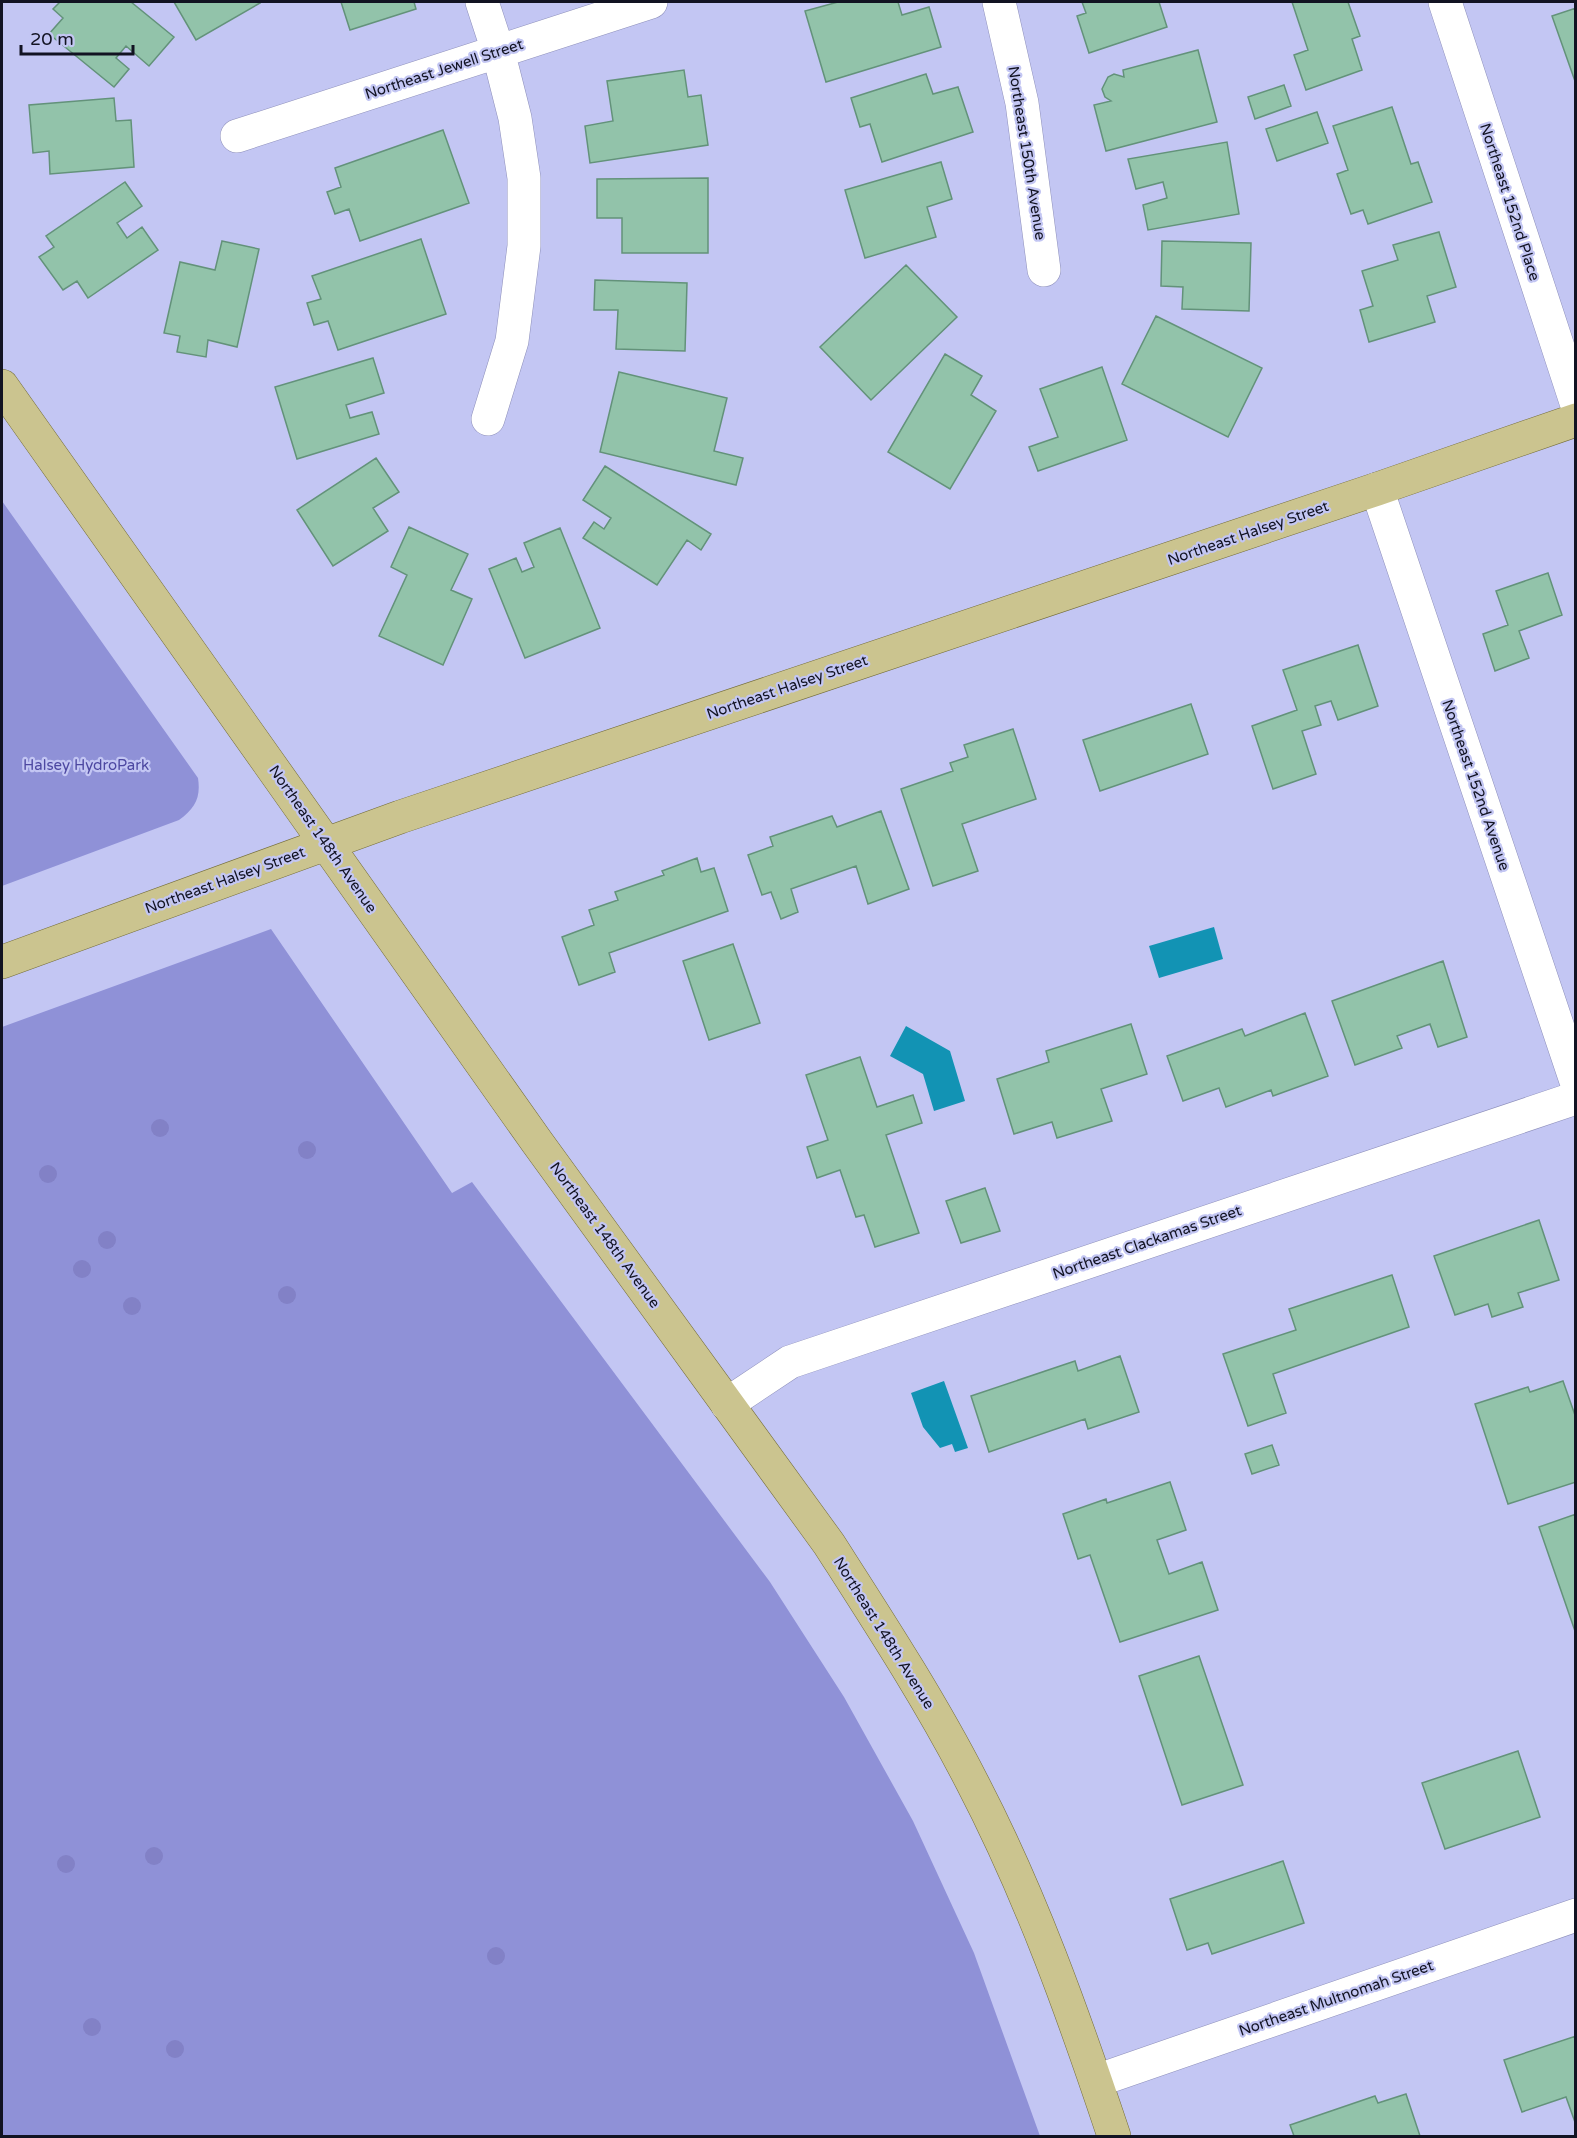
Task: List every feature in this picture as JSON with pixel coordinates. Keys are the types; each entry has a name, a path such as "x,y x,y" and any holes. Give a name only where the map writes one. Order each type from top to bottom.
{"main road":[{"name":"Northeast 148th Avenue","path":"2,386 537,1142 829,1545 887,1635 972,1781 1012,1866 1048,1951 1114,2136"},
{"name":"Northeast Halsey Street","path":"2,962 325,843 1377,489 1575,420"}],"street":[{"path":"482,2 498,51 515,118 524,178 524,246 512,341 488,419"},
{"name":"Northeast Jewell Street","path":"237,136 651,2"},
{"name":"Northeast 150th Avenue","path":"999,2 1022,103 1044,270"},
{"name":"Northeast 152nd Place","path":"1445,2 1575,402"},
{"name":"Northeast 152nd Avenue","path":"1377,489 1575,1081"},
{"name":"Northeast Clackamas Street","path":"728,1404 790,1362 1575,1098"},
{"name":"Northeast Multnomah Street","path":"1095,2081 1575,1915"}],"green space":[{"name":"Halsey HydroPark","path":"2,501 198,778 199,791 196,802 179,820 2,886"},
{"path":"271,929 452,1193 472,1182 770,1582 844,1697 913,1821 974,1953 1040,2136 2,2136 2,1027"}],"shaded area":[{"path":"1214,927 1223,959 1159,978 1149,946"},
{"path":"906,1026 950,1051 965,1101 934,1111 923,1074 890,1056"},
{"path":"944,1381 968,1448 955,1452 952,1444 940,1448 923,1427 911,1393"}],"building":[{"path":"60,2 131,2 174,37 149,66 126,46 116,58 129,69 114,87 49,34 63,18 53,9"},
{"path":"174,2 259,2 260,3 196,40"},
{"path":"341,2 414,2 416,9 350,30"},
{"path":"838,2 898,2 902,15 929,7 941,47 826,82 805,11"},
{"path":"1082,2 1159,2 1167,27 1089,53 1077,16 1086,13"},
{"path":"1292,2 1348,2 1360,36 1352,39 1362,70 1306,90 1294,55 1308,50"},
{"path":"1576,8 1576,84 1552,16"},
{"path":"1198,50 1217,122 1106,151 1094,105 1111,101 1105,97 1102,89 1108,77 1114,74 1124,77 1123,70"},
{"path":"684,70 688,97 701,95 708,145 590,163 585,126 613,121 607,81"},
{"path":"926,74 933,94 958,87 973,132 882,162 870,124 860,127 851,98"},
{"path":"1284,85 1291,106 1255,119 1248,97"},
{"path":"114,98 116,121 131,120 134,167 50,174 49,151 33,153 29,105"},
{"path":"1392,107 1411,164 1418,162 1432,202 1368,224 1363,210 1351,214 1337,174 1348,170 1333,126"},
{"path":"1317,112 1328,143 1277,161 1266,129"},
{"path":"443,130 469,203 360,241 349,209 335,214 327,192 341,187 335,168"},
{"path":"1227,142 1239,214 1148,230 1143,205 1167,198 1163,182 1136,189 1128,159"},
{"path":"941,162 952,199 927,207 936,237 865,258 845,190"},
{"path":"708,178 708,253 622,253 622,218 597,218 597,179"},
{"path":"125,182 142,206 117,223 127,238 142,227 158,250 88,298 77,281 63,290 39,257 54,247 46,236"},
{"path":"1439,232 1456,287 1427,296 1435,322 1369,342 1360,310 1373,306 1362,271 1398,260 1393,245"},
{"path":"421,239 446,314 338,350 328,321 314,325 307,303 321,299 312,276"},
{"path":"222,241 259,249 237,347 208,340 206,357 177,352 180,336 164,333 180,262 215,270"},
{"path":"1162,241 1251,243 1249,311 1182,309 1183,287 1161,286"},
{"path":"906,265 957,317 871,400 820,347"},
{"path":"595,280 687,283 685,351 616,349 618,310 594,310"},
{"path":"1156,316 1262,368 1228,437 1122,384"},
{"path":"945,354 982,376 971,395 996,411 950,489 888,452"},
{"path":"373,358 384,393 346,405 350,418 372,412 379,434 297,459 275,387"},
{"path":"1102,367 1127,440 1038,471 1029,447 1058,437 1040,389"},
{"path":"619,372 727,398 714,451 743,458 736,485 600,452"},
{"path":"376,458 399,492 373,508 388,531 333,566 297,510"},
{"path":"605,466 711,534 701,550 687,540 657,585 583,538 594,522 604,529 611,518 583,500"},
{"path":"409,527 468,554 451,590 472,599 443,665 379,636 407,575 391,567"},
{"path":"560,528 600,628 525,658 489,569 516,558 522,572 534,567 524,543"},
{"path":"1548,573 1562,615 1519,631 1529,658 1495,671 1483,634 1508,625 1496,591"},
{"path":"1358,645 1378,706 1338,720 1331,701 1315,706 1321,725 1302,731 1316,774 1273,789 1252,726 1297,710 1283,670"},
{"path":"1191,704 1208,754 1100,791 1083,740"},
{"path":"1013,729 1036,799 962,824 978,871 933,886 901,789 953,771 950,763 968,757 964,745"},
{"path":"881,811 909,889 868,904 856,866 791,889 798,912 781,919 771,892 762,895 748,855 773,846 770,837 832,816 837,827"},
{"path":"697,858 701,872 714,868 728,911 609,953 615,972 579,985 562,937 594,925 589,910 618,900 615,892 664,875 662,871"},
{"path":"733,944 760,1023 709,1040 683,961"},
{"path":"1443,961 1467,1037 1438,1047 1430,1024 1397,1036 1402,1048 1355,1065 1332,1001"},
{"path":"1305,1013 1328,1076 1273,1096 1271,1090 1226,1107 1219,1088 1183,1101 1167,1056 1242,1029 1245,1036"},
{"path":"1131,1024 1147,1074 1101,1089 1112,1121 1057,1138 1052,1122 1014,1134 997,1079 1049,1062 1046,1051"},
{"path":"860,1057 877,1107 913,1095 922,1123 886,1135 919,1233 875,1247 864,1215 856,1217 840,1170 817,1178 807,1147 828,1140 806,1075"},
{"path":"985,1188 1000,1231 961,1243 946,1201"},
{"path":"1539,1220 1559,1280 1518,1293 1523,1307 1492,1317 1488,1304 1455,1315 1434,1256"},
{"path":"1392,1275 1409,1327 1273,1374 1286,1413 1248,1426 1223,1354 1296,1330 1289,1309"},
{"path":"1120,1356 1139,1412 1088,1429 1085,1419 989,1452 971,1396 1075,1361 1078,1371"},
{"path":"1563,1381 1576,1418 1576,1482 1508,1504 1475,1404 1528,1387 1530,1392"},
{"path":"1272,1445 1279,1465 1252,1474 1245,1454"},
{"path":"1170,1482 1186,1530 1157,1540 1169,1574 1202,1562 1218,1610 1120,1642 1090,1555 1078,1559 1063,1514 1106,1499 1107,1503"},
{"path":"1576,1514 1576,1634 1539,1527"},
{"path":"1199,1656 1243,1785 1182,1805 1139,1676"},
{"path":"1518,1751 1540,1817 1445,1849 1422,1783"},
{"path":"1283,1861 1304,1923 1212,1954 1208,1943 1187,1950 1170,1899"},
{"path":"1576,2036 1576,2125 1566,2097 1522,2112 1504,2060"},
{"path":"1406,2094 1420,2136 1294,2136 1290,2125 1375,2096 1378,2103"}]}
